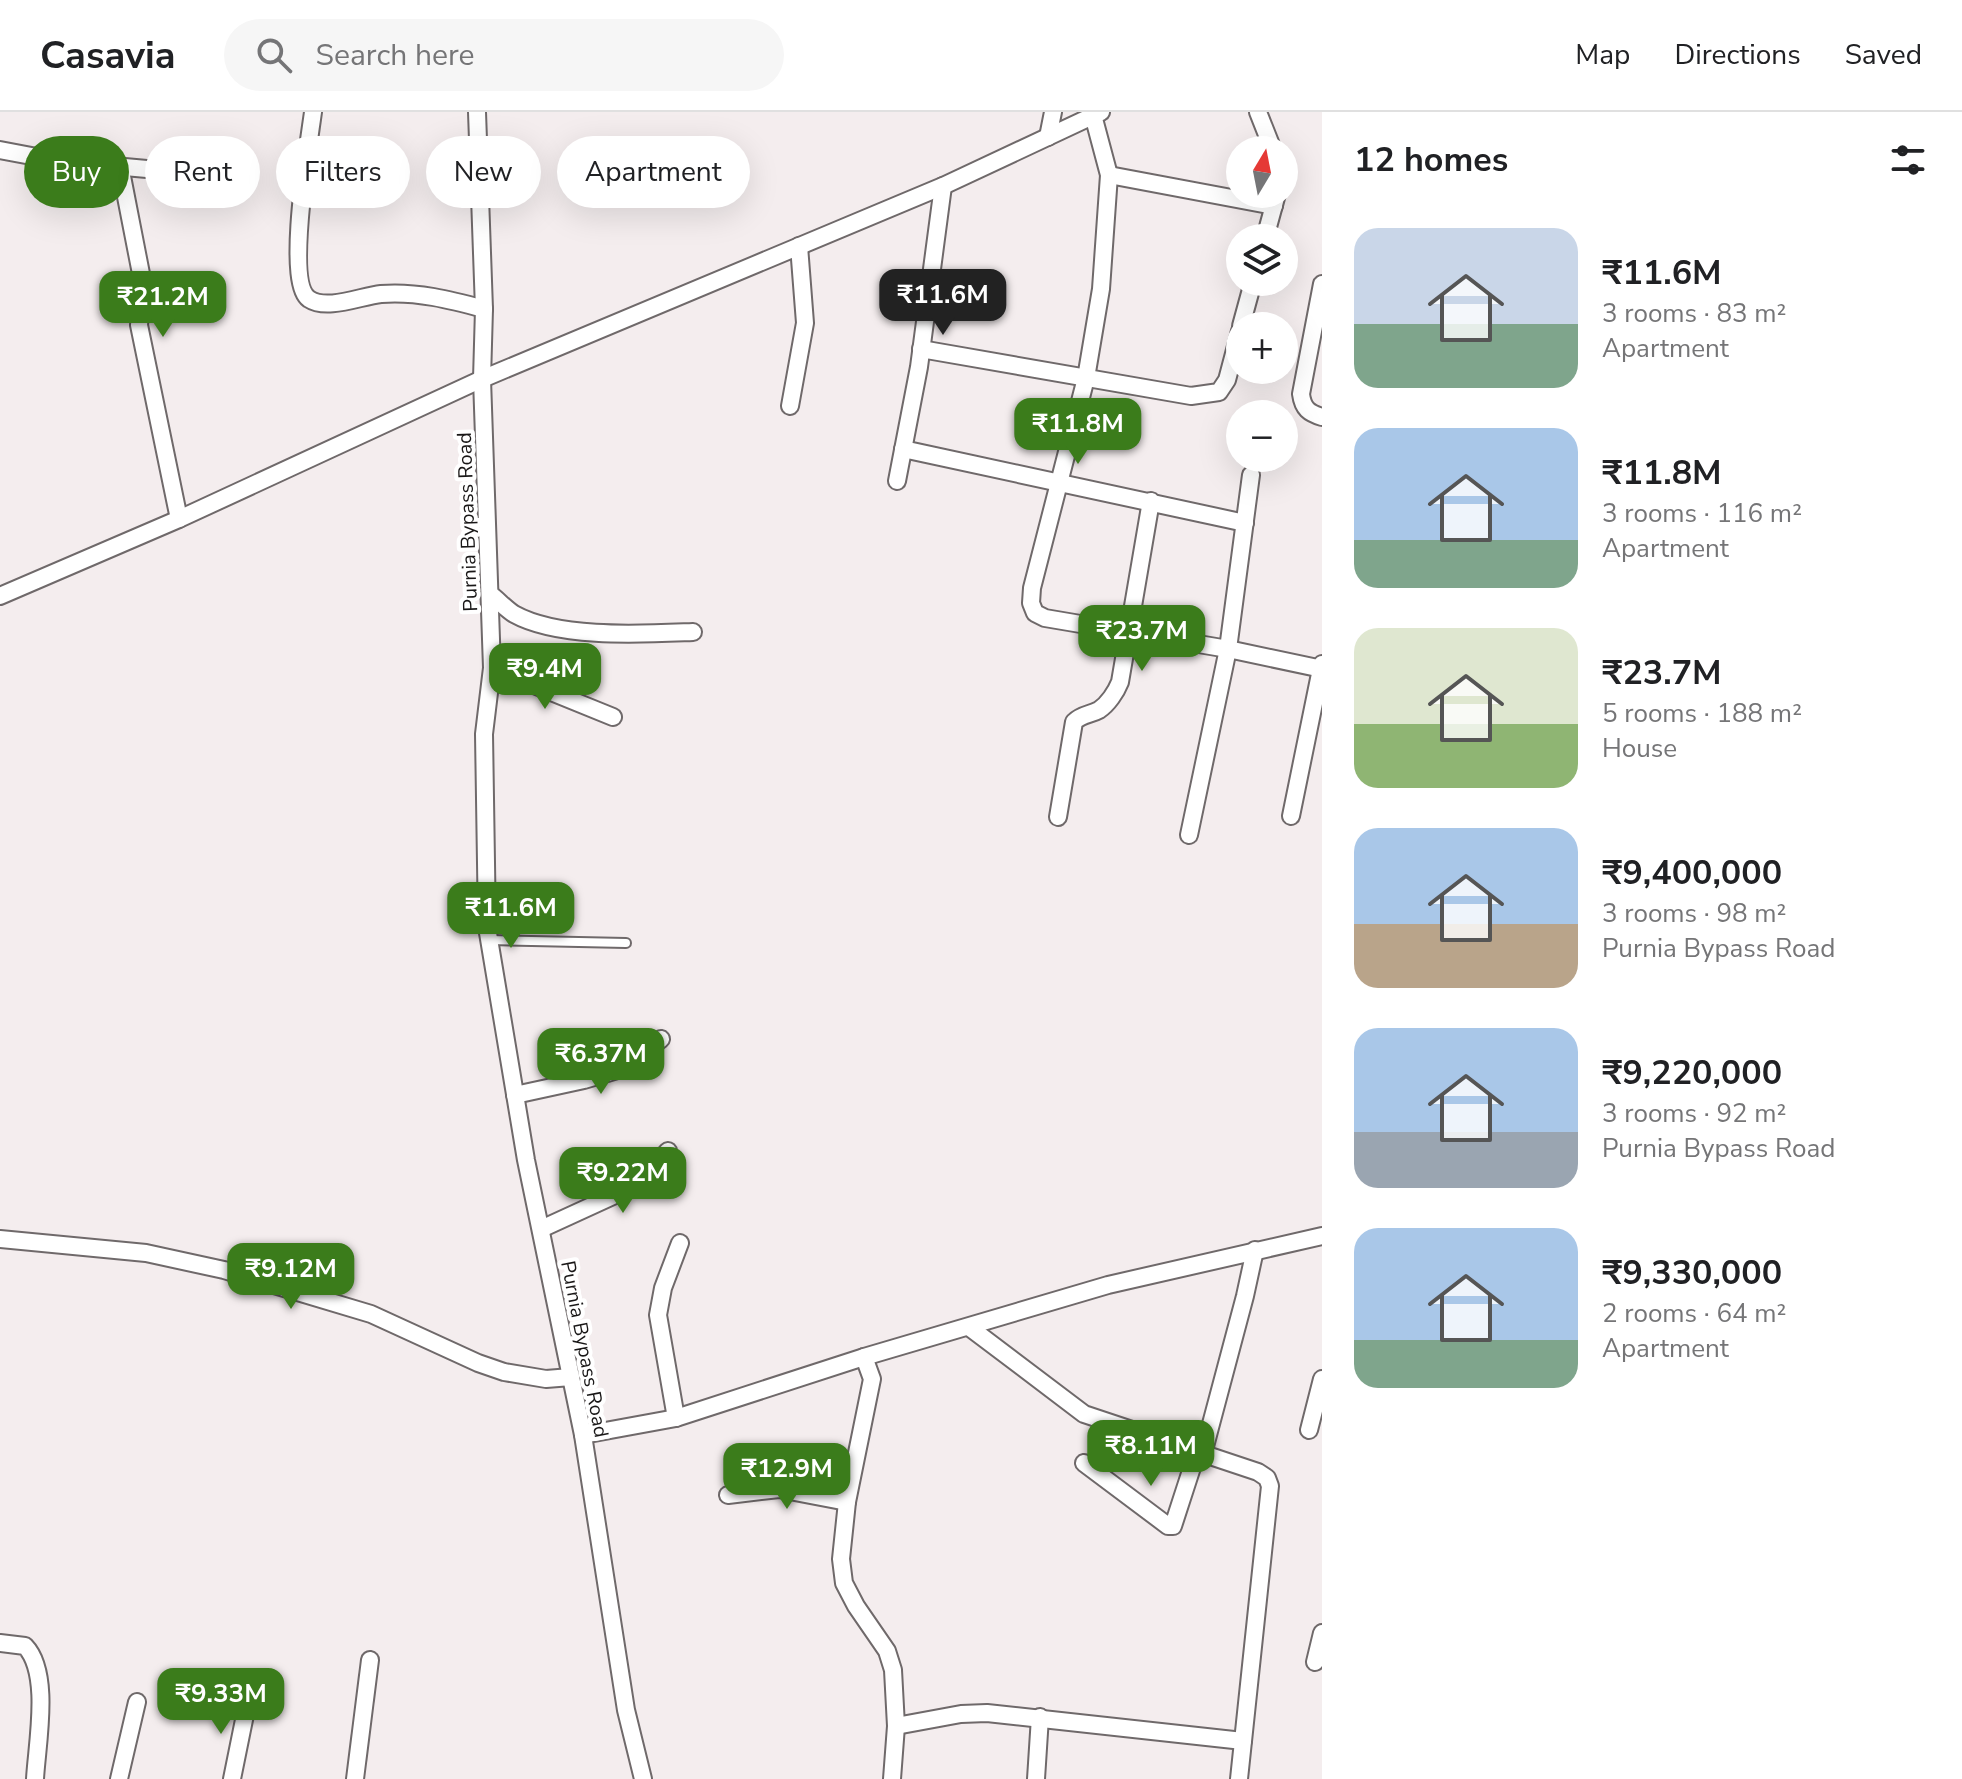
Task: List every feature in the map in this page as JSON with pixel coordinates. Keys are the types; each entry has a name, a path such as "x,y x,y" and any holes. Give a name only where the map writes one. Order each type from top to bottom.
{"street":[{"path":"313,112 299,231 302,291 310,300 324,303 395,294 446,299 484,309"},
{"name":"Purnia Bypass Road","path":"477,112 492,668 484,734 490,940 515,1095 583,1435 626,1710 643,1779"},
{"path":"1048,137 1053,112"},
{"path":"1258,112 1267,136"},
{"path":"0,596 179,519 482,379 943,186 1097,114 1109,175 1101,289 1086,378 1032,588 1031,603 1035,613 1045,618 1322,668 1291,816"},
{"path":"0,150 24,155"},
{"path":"1109,175 1226,193"},
{"path":"897,481 921,349 943,186"},
{"path":"128,208 143,284 139,325 179,519"},
{"path":"790,406 805,323 799,246"},
{"path":"1322,284 1301,394 1302,405 1310,413 1322,417"},
{"path":"921,349 1191,396 1219,392 1226,382"},
{"path":"903,449 1245,523"},
{"path":"1189,835 1228,649 1251,475"},
{"path":"1058,817 1074,722 1082,715 1099,710 1115,693 1120,682 1151,501"},
{"path":"490,594 514,614 549,626 623,635 693,632"},
{"path":"492,668 613,717"},
{"path":"515,1095 621,1069 661,1039"},
{"path":"541,1229 637,1185 668,1151"},
{"path":"583,1435 676,1418 864,1357 1108,1285 1322,1236"},
{"path":"0,1239 146,1253 224,1270 371,1314 504,1372 546,1379 571,1377"},
{"path":"676,1418 658,1315 663,1288 680,1243"},
{"path":"1084,1463 1168,1526 1173,1526 1200,1453 1255,1250"},
{"path":"969,1327 1084,1414 1258,1472 1267,1478 1270,1486 1239,1779"},
{"path":"864,1357 872,1379 847,1502 841,1559 844,1583 887,1651 893,1670 896,1726 892,1779"},
{"path":"1309,1430 1322,1379"},
{"path":"728,1495 779,1489 847,1502"},
{"path":"1315,1662 1322,1633"},
{"path":"0,1643 25,1646 36,1663 40,1699 35,1779"},
{"path":"355,1779 370,1660"},
{"path":"232,1779 248,1700"},
{"path":"119,1779 137,1702"},
{"path":"896,1726 961,1714 987,1713 1243,1741"},
{"path":"1036,1779 1040,1717"}],"lane":[{"path":"490,940 626,943"}]}
